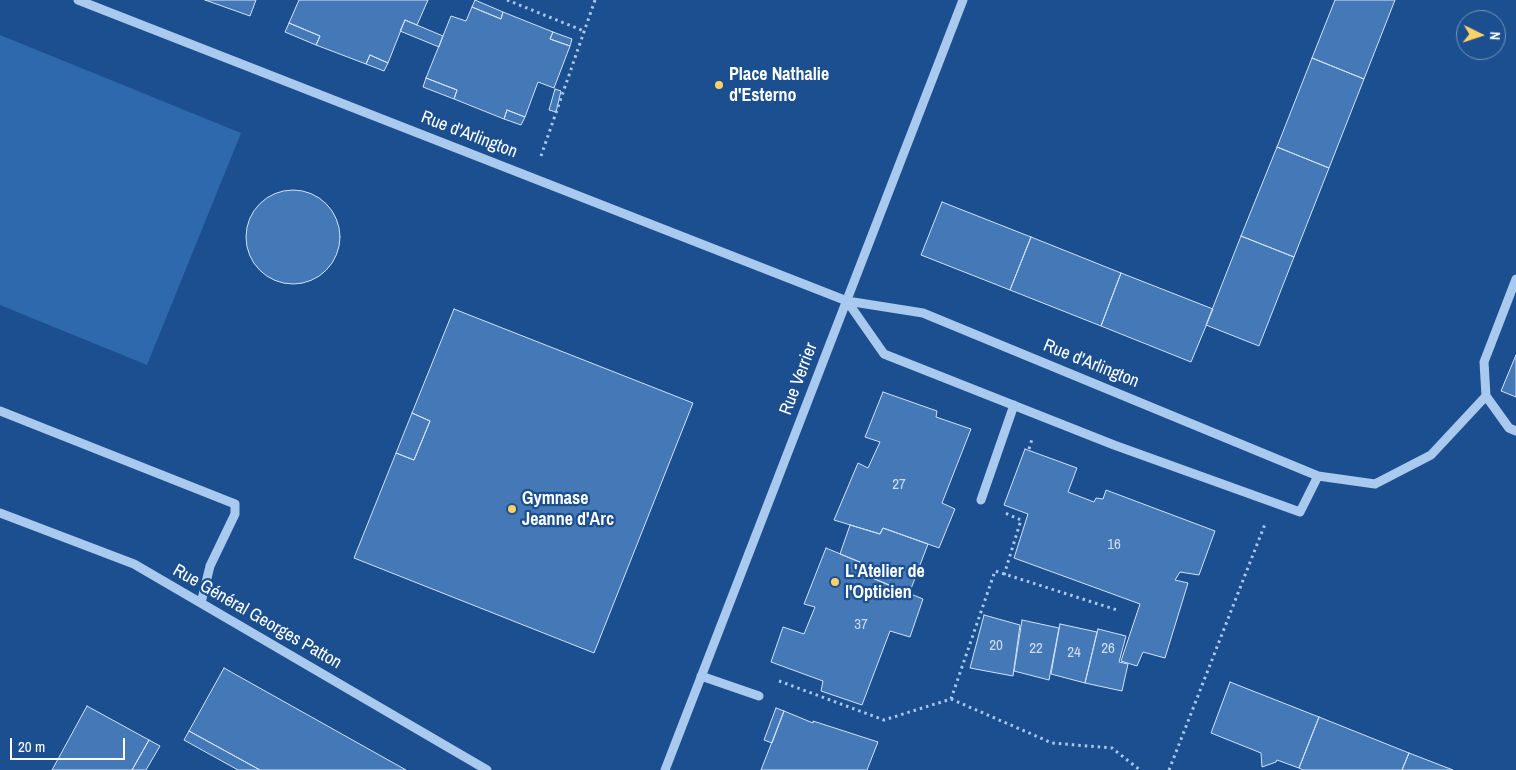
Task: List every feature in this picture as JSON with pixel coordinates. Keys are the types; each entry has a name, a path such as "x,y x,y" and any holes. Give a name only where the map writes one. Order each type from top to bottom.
{"street":[{"name":"Rue d'Arlington","path":"78,0 847,300 923,313 1318,476 1375,484 1431,454 1486,396"},
{"name":"Rue Verrier","path":"665,770 963,0"},
{"path":"1516,279 1484,362 1486,396 1509,428 1516,431"},
{"path":"847,300 884,354 1114,445 1300,512 1318,476"},
{"path":"982,500 1014,404"},
{"path":"0,410 234,504 234,514 210,566 202,603"},
{"name":"Rue Général Georges Patton","path":"0,513 134,564 487,770"},
{"path":"701,676 759,696"}],"path":[{"path":"507,0 584,31"},
{"path":"534,178 595,0"},
{"path":"1169,770 1274,503"},
{"path":"1004,505 1005,513 1021,520 1004,575"},
{"path":"951,699 995,571 1117,610"},
{"path":"774,679 884,720 951,699 1052,743 1112,748 1140,770"}],"shaded area":[{"path":"0,35 241,133 147,365 0,305"}],"building":[{"path":"205,0 256,0 250,16"},
{"path":"299,0 428,0 417,25 405,20 388,63 370,55 366,64 316,45 320,36 289,23"},
{"path":"475,0 503,12 501,19 472,7"},
{"path":"1335,0 1395,0 1364,79 1312,58"},
{"path":"472,7 501,19 503,12 553,32 550,39 570,46 554,88 538,82 525,117 507,110 504,119 454,99 457,90 426,78 451,16 466,21"},
{"path":"405,20 443,36 439,47 400,31"},
{"path":"289,23 320,36 316,45 285,32"},
{"path":"553,32 572,39 570,46 550,39"},
{"path":"370,55 388,63 384,71 366,64"},
{"path":"1312,58 1364,79 1329,168 1277,147"},
{"path":"426,78 457,90 454,99 423,87"},
{"path":"555,89 561,91 556,112 549,110"},
{"path":"507,110 525,117 521,125 504,119"},
{"path":"1277,147 1329,168 1294,257 1241,236"},
{"path":"293,190 311,194 326,204 336,219 340,237 336,255 326,270 311,280 293,284 275,280 260,270 250,255 246,237 250,219 260,204 275,194"},
{"path":"942,202 1031,237 1010,290 921,255"},
{"path":"1241,236 1294,257 1259,346 1206,325"},
{"path":"1031,237 1121,273 1101,326 1010,290"},
{"path":"1121,273 1213,309 1191,362 1101,326"},
{"name":"Gymnase Jeanne d'Arc","path":"454,309 693,403 594,653 354,558 396,453 414,460 430,421 412,413"},
{"path":"1516,355 1516,397 1501,391"},
{"path":"883,392 937,411 936,417 971,429 942,503 955,509 939,548 883,528 880,534 834,520 858,463 868,468 880,442 865,437"},
{"path":"412,413 430,421 414,460 396,453"},
{"path":"1025,449 1077,468 1068,492 1094,502 1096,498 1103,499 1106,490 1215,531 1199,575 1180,572 1175,580 1188,583 1165,658 1143,652 1137,666 1121,661 1140,604 1014,558 1028,514 1004,505"},
{"path":"850,525 880,534 883,528 928,544 909,594 863,574 867,565 840,554"},
{"path":"826,548 867,565 863,574 923,599 910,637 890,631 862,705 821,691 823,681 771,662 783,627 804,634 815,607 804,604"},
{"path":"984,615 1020,625 1013,676 970,668"},
{"path":"1022,620 1059,628 1049,680 1014,671"},
{"path":"1060,624 1097,632 1085,683 1051,674"},
{"path":"1098,629 1126,636 1119,662 1128,664 1122,691 1085,683"},
{"path":"224,668 406,770 260,770 189,731"},
{"path":"1230,682 1319,717 1299,768 1277,760 1262,767 1261,753 1211,733"},
{"path":"87,706 149,740 132,770 52,770"},
{"path":"776,708 784,711 772,743 764,740"},
{"path":"784,711 813,723 813,721 878,742 867,770 761,770"},
{"path":"1319,717 1409,753 1402,770 1303,770 1299,768"},
{"path":"189,731 260,770 238,770 184,740"},
{"path":"149,740 160,746 146,770 132,770"},
{"path":"1409,753 1453,770 1402,770"}],"place":[{"name":"Place Nathalie d'Esterno","path":"719,85"},
{"name":"Gymnase Jeanne d'Arc","path":"512,509"},
{"name":"L'Atelier de l'Opticien","path":"835,582"}]}
